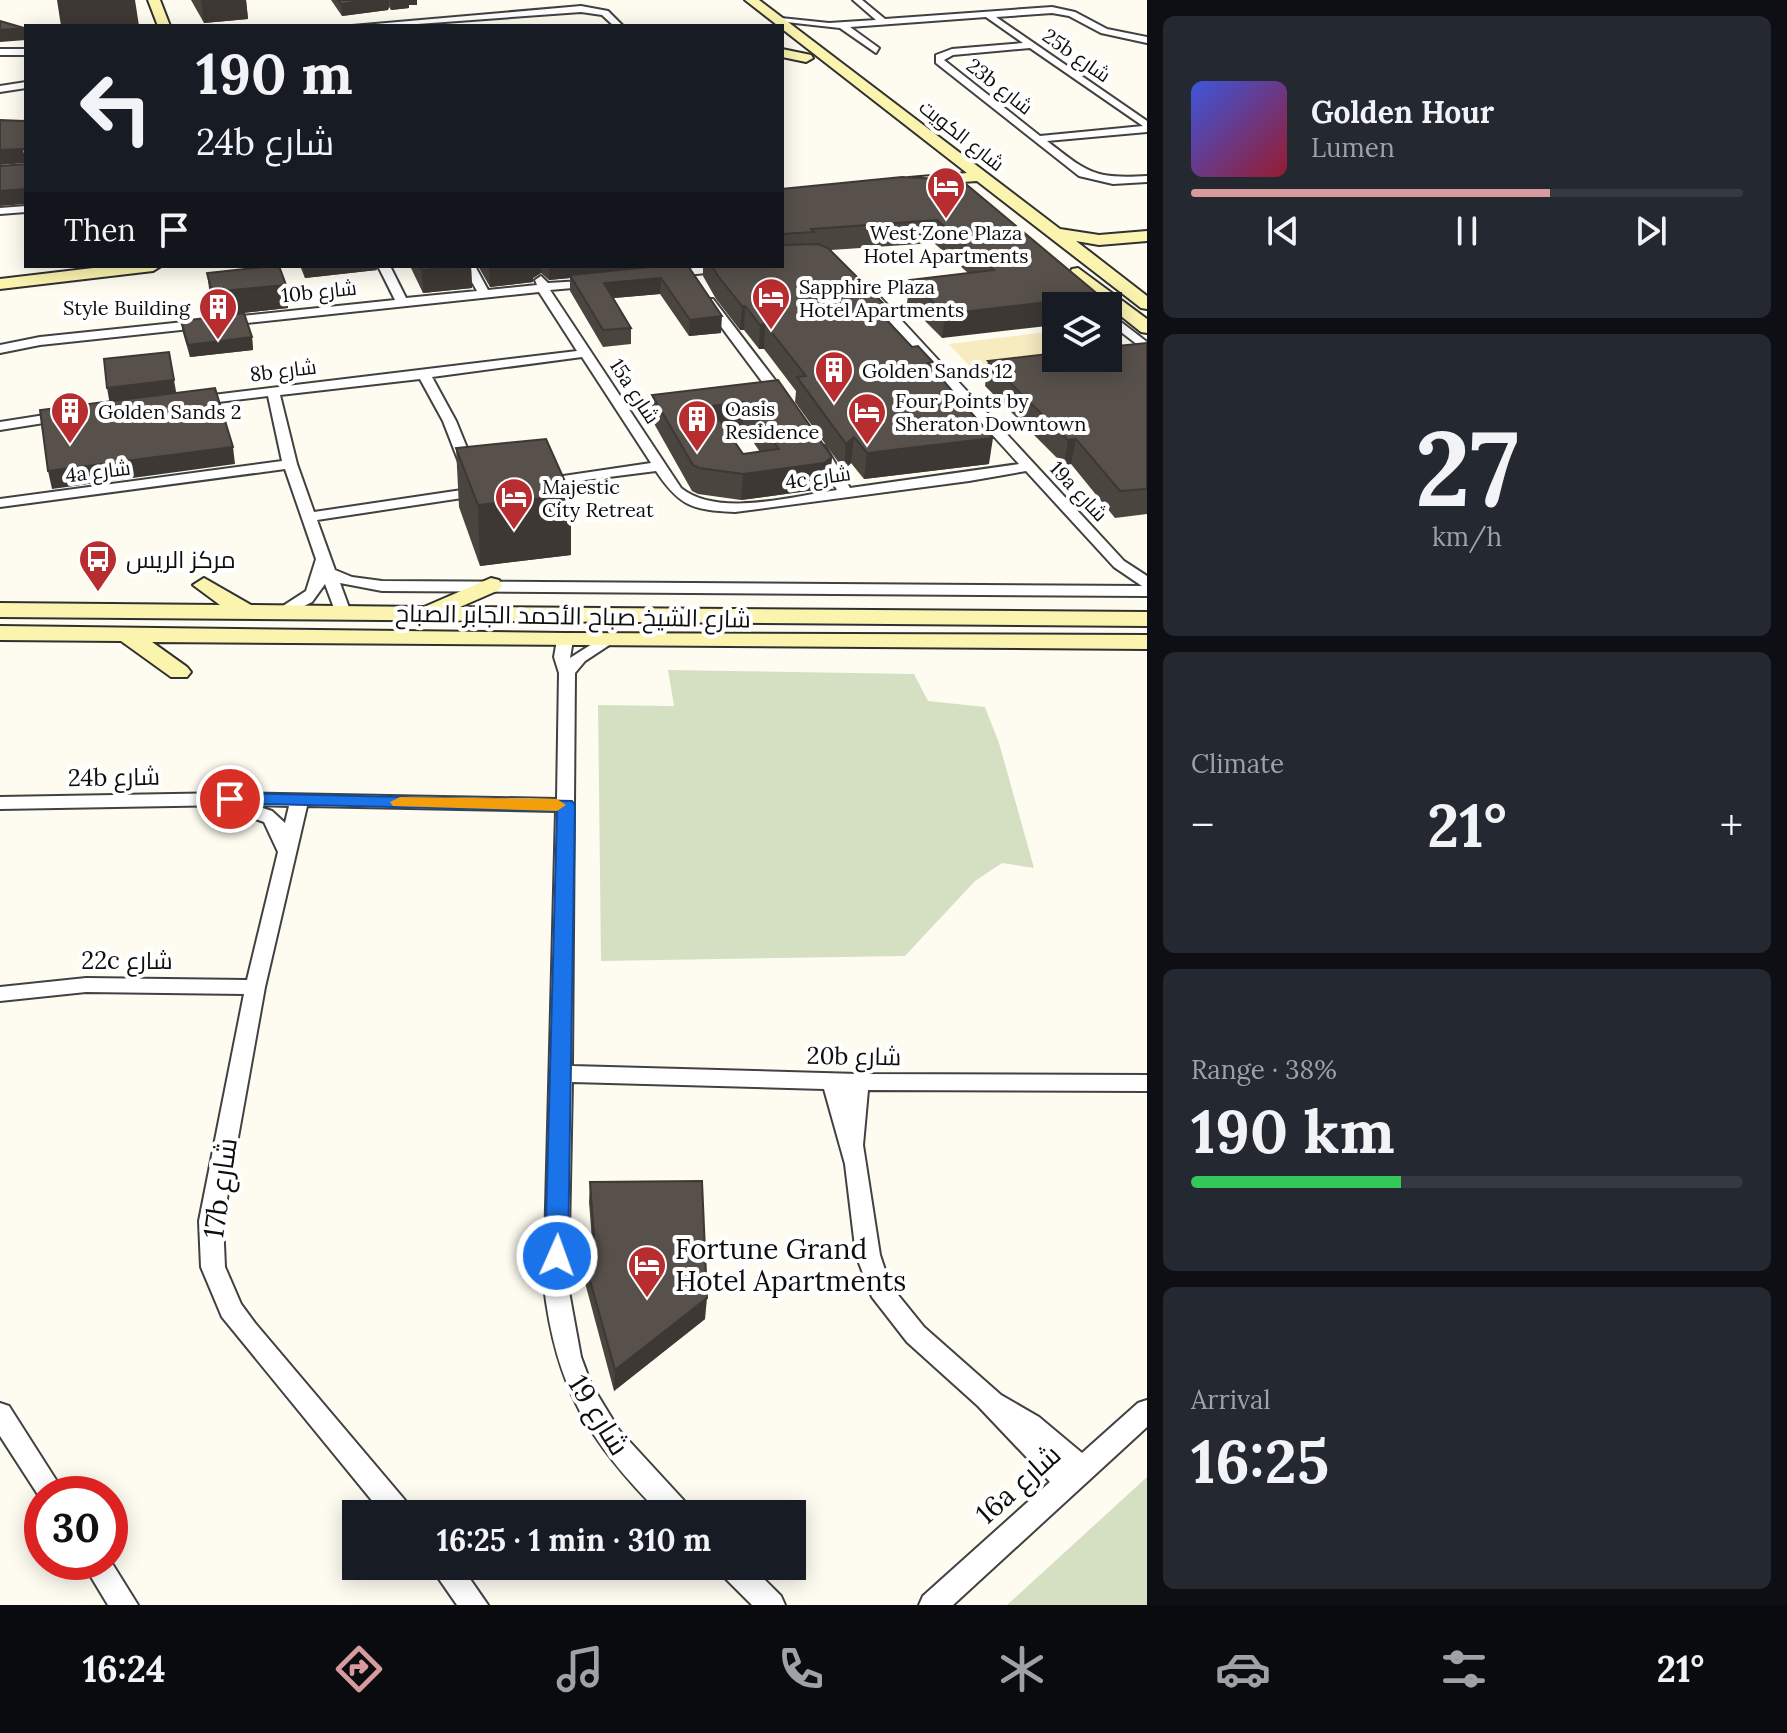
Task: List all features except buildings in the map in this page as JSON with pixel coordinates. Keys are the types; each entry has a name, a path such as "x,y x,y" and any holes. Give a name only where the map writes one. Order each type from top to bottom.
{"main road":[{"path":"143,0 149,24"},
{"path":"154,0 163,24"},
{"name":"شارع الكويت","path":"747,4 781,21 803,38 1147,328"},
{"name":"شارع الكويت","path":"747,4 763,24"},
{"name":"شارع الكويت","path":"784,41 972,183 1020,208 1147,306"},
{"path":"784,53 806,58"},
{"path":"922,189 936,169"},
{"path":"893,191 972,183"},
{"path":"1050,230 1094,240 1147,236"},
{"path":"1094,240 1084,246 1095,250 1147,243"},
{"path":"1098,266 1097,258 1111,248"},
{"path":"1064,261 1082,268 1129,304 1147,306"},
{"path":"4,283 79,268"},
{"path":"4,283 135,268"},
{"path":"204,585 248,613"},
{"path":"424,614 491,585"},
{"name":"شارع الشيخ صباح الأحمد الجابر الصباح","path":"0,610 684,618 1147,619"},
{"path":"198,636 238,626 321,626 339,619 343,613"},
{"path":"565,640 582,627 654,625 684,618"},
{"name":"شارع الشيخ صباح الأحمد الجابر الصباح","path":"0,633 565,640 1147,642"},
{"path":"127,635 179,672"}],"street":[{"path":"857,0 883,22"},
{"path":"383,24 586,9 610,16 617,24"},
{"path":"781,21 829,26 1040,9 1072,14 1104,31 1147,40"},
{"name":"25b شارع","path":"987,14 1147,127"},
{"path":"489,16 495,24"},
{"path":"842,25 876,50"},
{"path":"803,38 811,31 829,26"},
{"name":"23b شارع","path":"1033,45 952,52 938,59 1079,171 1113,181 1147,179"},
{"path":"0,52 24,52"},
{"path":"0,89 24,87"},
{"path":"1037,139 1147,127"},
{"path":"0,211 24,209"},
{"path":"385,268 398,302"},
{"path":"470,268 484,293"},
{"name":"15a شارع","path":"535,268 559,313 676,491"},
{"path":"654,276 696,285 739,268"},
{"name":"10b شارع","path":"0,346 543,284 612,280"},
{"path":"696,285 796,418"},
{"name":"19a شارع","path":"862,286 1119,564 1147,583"},
{"path":"1122,327 1147,348"},
{"name":"8b شارع","path":"185,402 588,356"},
{"path":"310,513 489,490 466,455 429,374"},
{"path":"268,392 343,613"},
{"path":"0,423 83,414"},
{"path":"816,443 853,492"},
{"name":"4a شارع","path":"0,503 291,467"},
{"path":"531,485 662,469"},
{"name":"4c شارع","path":"676,491 695,503 725,508 1032,469"},
{"path":"280,613 315,593 320,584 324,556"},
{"path":"1101,591 1117,576 1119,564"},
{"path":"330,573 348,581 370,585 1147,591"},
{"name":"شارع 19","path":"565,640 562,657 567,673 566,805 556,1286 559,1325 569,1364 586,1404 610,1442 666,1500"},
{"path":"567,673 579,658 609,640"},
{"path":"230,799 236,807 273,818 280,827 286,851"},
{"name":"24b شارع","path":"0,803 230,799 566,805"},
{"name":"17b شارع","path":"299,801 255,987 211,1221 213,1267 231,1310 246,1330 388,1500"},
{"name":"22c شارع","path":"0,994 67,985 255,987"},
{"name":"20b شارع","path":"561,1074 833,1082 1147,1083"},
{"path":"833,1082 841,1120 852,1147 869,1260 879,1289 898,1316 987,1399 1018,1434 1075,1476"},
{"path":"852,1147 858,1082"},
{"name":"16a شارع","path":"933,1605 1147,1411"},
{"path":"0,1414 40,1476"},
{"path":"108,1580 124,1605"},
{"path":"455,1580 474,1605"},
{"path":"746,1580 771,1605"}],"sand":[{"path":"1042,333 1042,372 1064,372 984,382 949,344"},
{"path":"1122,343 1143,362 1122,365"}],"green space":[{"path":"668,670 914,674 928,701 985,707 999,743 1034,868 1002,863 975,881 905,956 601,961 598,705 674,706"},
{"path":"1147,1477 1147,1605 1007,1605"}],"slow traffic":[{"path":"400,802 557,805"}],"place":[{"name":"West Zone Plaza Hotel Apartments","path":"946,220"},
{"name":"Sapphire Plaza Hotel Apartments","path":"771,331"},
{"name":"Style Building","path":"218,341"},
{"name":"Golden Sands 12","path":"834,404"},
{"name":"Golden Sands 2","path":"70,445"},
{"name":"Four Points by Sheraton Downtown","path":"867,446"},
{"name":"Oasis Residence","path":"697,453"},
{"name":"Majestic City Retreat","path":"514,531"},
{"name":"مركز الريس","path":"98,593"},
{"name":"Fortune Grand Hotel Apartments","path":"647,1299"}],"route":[{"path":"230,799 566,805 557,1256"}]}
